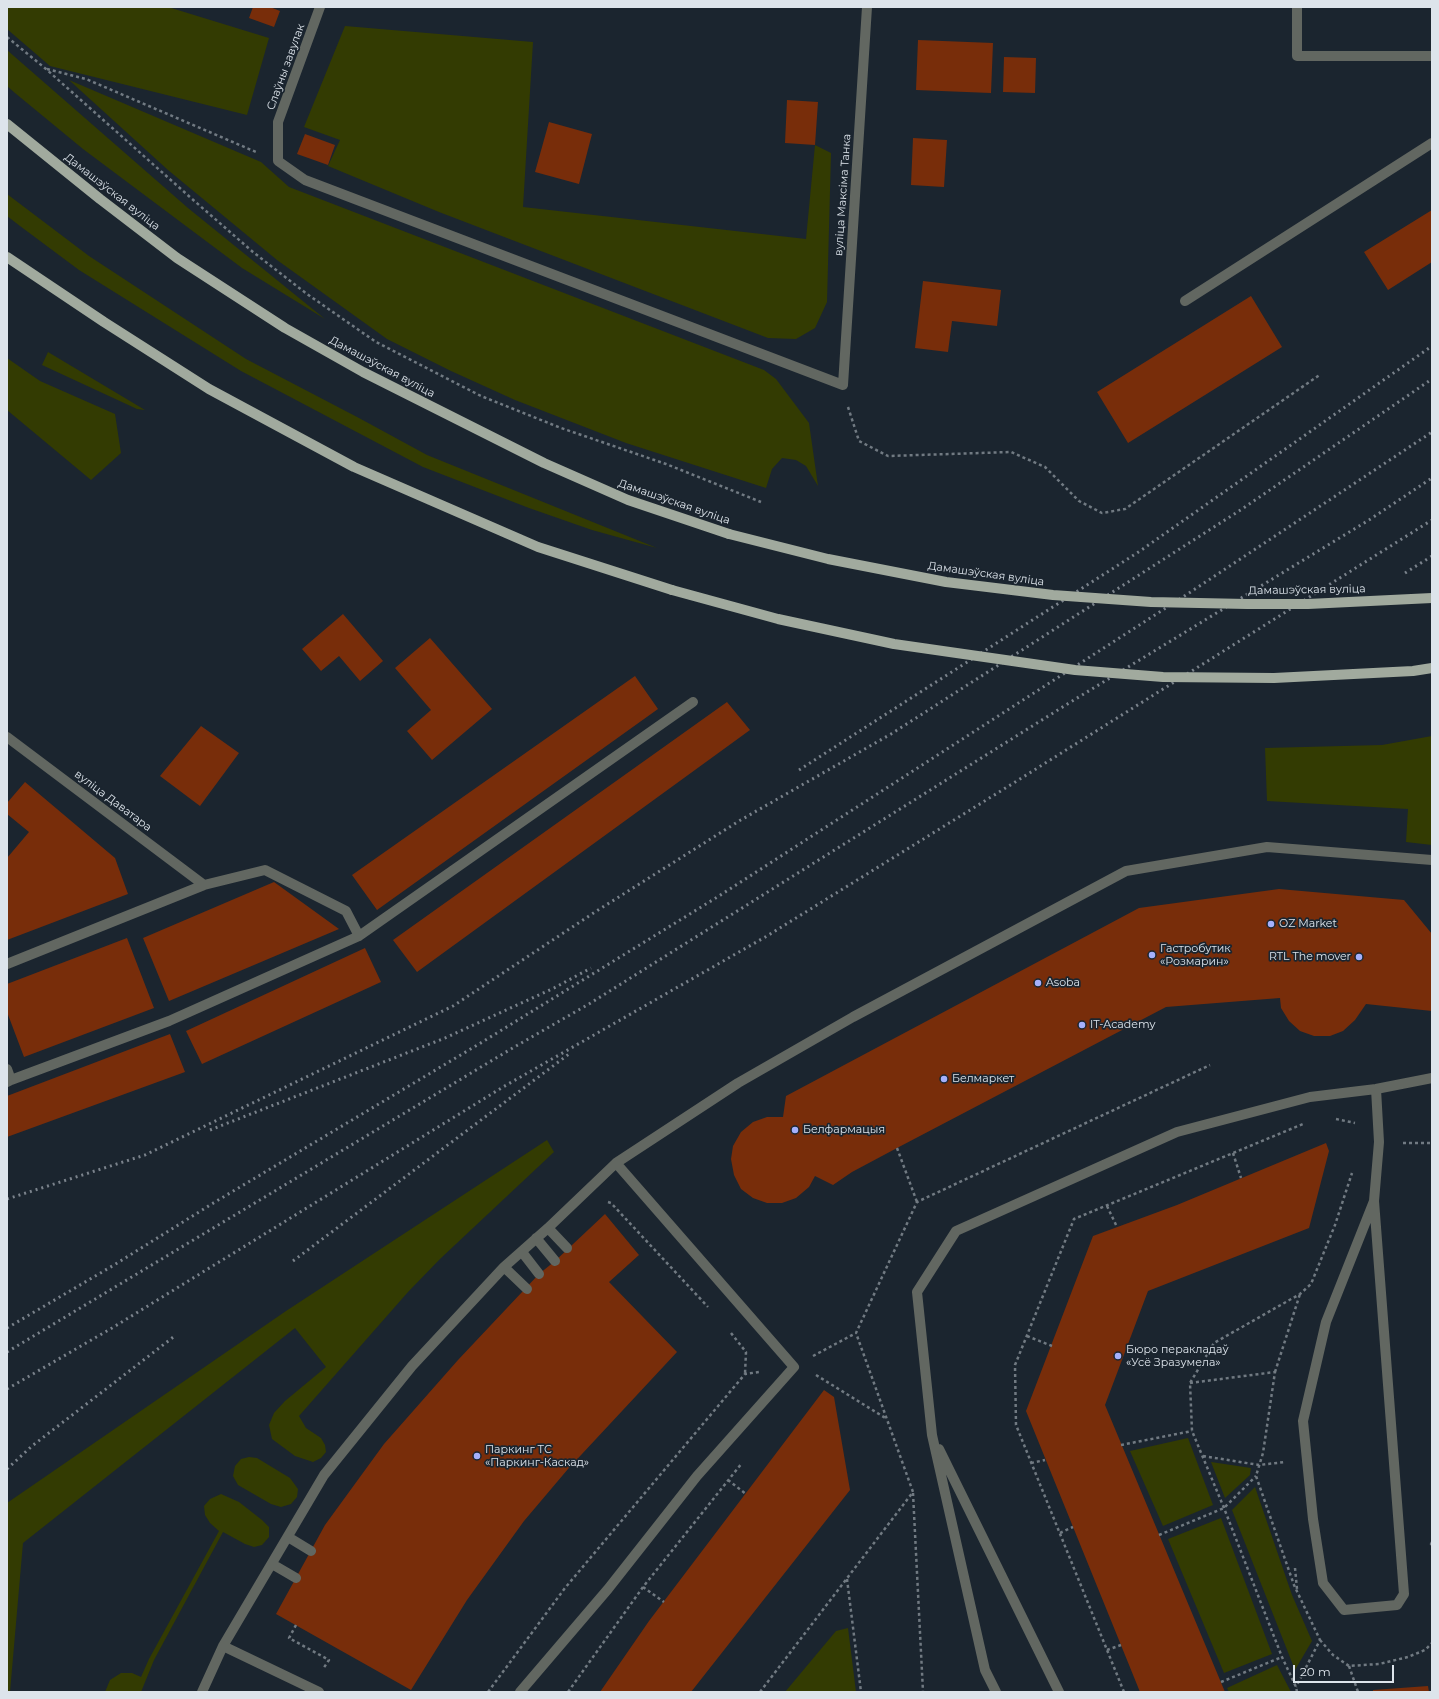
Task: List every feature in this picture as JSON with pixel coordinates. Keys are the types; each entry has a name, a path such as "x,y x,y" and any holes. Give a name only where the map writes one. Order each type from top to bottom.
{"main road":[{"name":"Дамашэўская вуліца","path":"7,124 100,199 177,258 285,328 370,375 544,463 628,500 729,534 828,559 946,582 1053,595 1151,602 1247,604 1308,604 1432,598"},
{"path":"7,257 104,322 209,389 354,467 538,548 672,590 778,618 894,644 1075,670 1163,678 1274,678 1413,671 1432,668"}],"street":[{"name":"Слаўны завулак","path":"278,161 278,122 320,7"},
{"name":"вуліца Максіма Танка","path":"843,385 867,7"},
{"path":"1297,7 1297,56 1432,56"},
{"path":"1185,301 1432,143"},
{"path":"278,161 305,180 843,385"},
{"path":"7,1069 9,1081 169,1020 359,936 693,702"},
{"name":"вуліца Даватара","path":"7,737 204,885"},
{"path":"202,1692 223,1646 329,1469 412,1366 504,1268 616,1163 738,1083 853,1017 1126,871 1267,847 1432,860"},
{"path":"7,964 204,885 264,870 346,911 359,936"},
{"path":"996,1692 985,1670 932,1435 917,1292 956,1231 1177,1132 1310,1098 1376,1089 1432,1078"},
{"path":"1374,1202 1326,1322 1303,1421 1313,1519 1322,1583 1344,1610 1397,1605 1404,1594 1374,1202 1379,1142 1376,1089"},
{"path":"520,1692 528,1687 697,1476 794,1367 616,1163"},
{"path":"548,1228 567,1248"},
{"path":"536,1238 555,1261"},
{"path":"522,1252 539,1274"},
{"path":"504,1268 527,1289"},
{"path":"932,1435 1059,1692"},
{"path":"288,1537 311,1551"},
{"path":"272,1564 296,1578"},
{"path":"223,1646 319,1692"}],"path":[{"path":"7,36 254,252 307,294 376,342 481,396 561,428 666,464 760,502"},
{"path":"46,69 86,80 278,161"},
{"path":"843,385 850,418 859,441 888,456 1011,452 1045,467 1079,501 1102,513 1125,509 1321,374"},
{"path":"1331,1117 1359,1124"},
{"path":"1124,1692 1016,1425 1015,1366 1074,1219 1310,1122"},
{"path":"1379,1142 1432,1143"},
{"path":"897,1148 917,1202"},
{"path":"1233,1153 1241,1178"},
{"path":"1296,1692 1296,1687 1282,1657 1224,1508 1192,1431 1190,1383 1214,1343 1300,1294 1311,1284 1335,1225 1353,1169"},
{"path":"605,1202 611,1203 714,1313"},
{"path":"1107,1206 1117,1227"},
{"path":"1159,1535 1224,1508 1256,1476 1263,1453 1275,1372 1300,1294"},
{"path":"488,1692 565,1588 745,1374 746,1352 729,1330"},
{"path":"856,1333 913,1492 923,1692"},
{"path":"1027,1336 1052,1346"},
{"path":"745,1374 794,1367"},
{"path":"1190,1383 1275,1372"},
{"path":"812,1380 816,1375 886,1418"},
{"path":"1121,1445 1192,1431"},
{"path":"1202,1456 1259,1465 1286,1462 1286,1470"},
{"path":"1031,1463 1045,1460"},
{"path":"568,1692 643,1587 743,1462"},
{"path":"1256,1476 1298,1592 1320,1640 1333,1655 1349,1666 1358,1692"},
{"path":"728,1480 746,1494"},
{"path":"760,1692 913,1492"},
{"path":"1060,1533 1073,1527"},
{"path":"1295,1562 1298,1592"},
{"path":"847,1578 862,1692"},
{"path":"643,1587 664,1602"},
{"path":"296,1625 289,1638 329,1660 320,1673"},
{"path":"1296,1687 1320,1640"},
{"path":"1349,1666 1379,1664 1408,1657 1425,1650 1432,1643"},
{"path":"1107,1650 1121,1645"},
{"path":"1221,1682 1282,1657"}],"green space":[{"path":"7,7 168,7 269,38 247,115 50,66 7,29"},
{"path":"345,26 533,42 523,207 806,239 815,145 831,153 827,302 815,328 796,339 768,338 439,212 328,166 340,140 304,127"},
{"path":"7,50 188,208 325,319 242,268 83,149 15,93 7,86"},
{"path":"69,80 261,162 289,187 764,370 776,379 809,423 818,486 806,466 796,460 782,458 772,469 766,488 626,443 515,400 451,371 387,339 277,260 168,170"},
{"path":"7,194 89,256 246,359 427,455 657,548 592,530 529,508 423,467 241,371 79,270 20,226 7,216"},
{"path":"48,352 145,410 137,409 42,365"},
{"path":"7,358 40,381 115,414 121,453 91,480 7,410"},
{"path":"1432,736 1432,845 1406,842 1408,809 1267,801 1265,748 1382,745"},
{"path":"547,1140 554,1152 440,1259 408,1292 299,1416 306,1428 321,1438 325,1445 326,1452 321,1458 313,1462 295,1456 272,1439 269,1425 274,1413 285,1401 326,1367 295,1328 23,1543 10,1692 7,1692 7,1503 286,1311"},
{"path":"1188,1438 1213,1505 1163,1526 1130,1451"},
{"path":"249,1457 257,1458 290,1478 298,1489 297,1497 291,1504 281,1507 271,1504 238,1485 233,1476 235,1466 241,1459"},
{"path":"1211,1462 1251,1468 1250,1475 1225,1498"},
{"path":"1255,1487 1292,1595 1312,1641 1295,1670 1232,1510"},
{"path":"221,1494 239,1502 262,1520 269,1527 269,1537 262,1545 254,1547 245,1544 223,1532 154,1660 141,1692 105,1692 110,1680 121,1673 132,1673 141,1677 149,1659 219,1531 210,1523 205,1515 204,1506 210,1499"},
{"path":"1221,1518 1272,1654 1224,1673 1168,1539"},
{"path":"848,1628 856,1692 785,1692 836,1631"},
{"path":"1277,1665 1291,1692 1229,1692 1227,1688"}],"building":[{"path":"253,7 270,7 280,11 274,27 249,18"},
{"path":"918,40 993,43 991,93 916,90"},
{"path":"1004,57 1036,58 1035,93 1003,92"},
{"path":"787,100 818,102 815,145 785,143"},
{"path":"549,122 592,134 579,184 535,172"},
{"path":"305,134 335,145 328,165 297,154"},
{"path":"913,138 947,140 944,187 911,185"},
{"path":"1432,210 1432,262 1388,290 1364,252"},
{"path":"923,281 1001,290 997,326 952,321 948,352 915,348"},
{"path":"1251,296 1282,347 1128,443 1097,392"},
{"path":"343,614 383,661 360,681 339,656 321,671 302,649"},
{"path":"430,638 492,709 432,760 407,731 431,710 395,668"},
{"path":"635,676 658,709 377,910 352,875"},
{"path":"727,702 750,730 417,972 393,940"},
{"path":"201,726 239,753 200,806 160,776"},
{"path":"25,782 115,858 128,894 7,940 7,858 29,832 7,814 7,803"},
{"path":"274,882 339,929 169,1001 143,938"},
{"path":"1279,889 1404,900 1432,934 1432,1011 1366,1004 1355,1020 1343,1031 1330,1036 1314,1036 1300,1031 1289,1021 1281,1008 1280,998 1166,1007 852,1172 833,1185 815,1176 809,1187 796,1198 782,1203 767,1203 753,1198 741,1189 734,1175 731,1159 733,1146 741,1132 753,1122 767,1117 783,1117 786,1096 1139,908"},
{"path":"127,938 154,1008 24,1057 7,1012 7,984"},
{"path":"365,948 381,982 202,1064 186,1031"},
{"path":"170,1034 185,1072 7,1137 7,1096"},
{"path":"1326,1143 1329,1151 1309,1228 1148,1291 1105,1405 1225,1692 1140,1692 1026,1411 1093,1236 1177,1205"},
{"name":"Паркинг ТС «Паркинг-Каскад»","path":"605,1214 639,1255 609,1282 677,1352 568,1469 524,1521 467,1600 411,1690 276,1614 325,1525 384,1444 458,1360 539,1274"},
{"path":"824,1390 834,1397 850,1490 691,1692 600,1692 649,1621"},
{"path":"1428,1686 1429,1692 1373,1692 1373,1690"}],"railway":[{"path":"799,770 1140,551 1432,346"},
{"path":"7,1199 145,1155 453,1006 595,912 739,821 891,734 1242,509 1432,379"},
{"path":"7,1328 479,1044 719,896 1186,595 1432,432"},
{"path":"7,1352 516,1046 589,1004 1069,703 1369,520 1432,478"},
{"path":"7,1389 112,1328 503,1087 767,936 1432,520"},
{"path":"1405,573 1432,556"},
{"path":"210,1130 445,1038 554,988 591,968"},
{"path":"293,1261 569,1054"},
{"path":"7,1469 32,1446 176,1335"}],"place":[{"name":"OZ Market","path":"1271,924"},
{"name":"Гастробутик «Розмарин»","path":"1152,955"},
{"name":"RTL The mover","path":"1359,957"},
{"name":"Asoba","path":"1038,983"},
{"name":"IT-Academy","path":"1082,1025"},
{"name":"Белмаркет","path":"944,1079"},
{"name":"Белфармацыя","path":"795,1130"},
{"name":"Бюро перакладаў «Усё Зразумела»","path":"1118,1356"},
{"name":"Паркинг ТС «Паркинг-Каскад»","path":"477,1456"}]}
